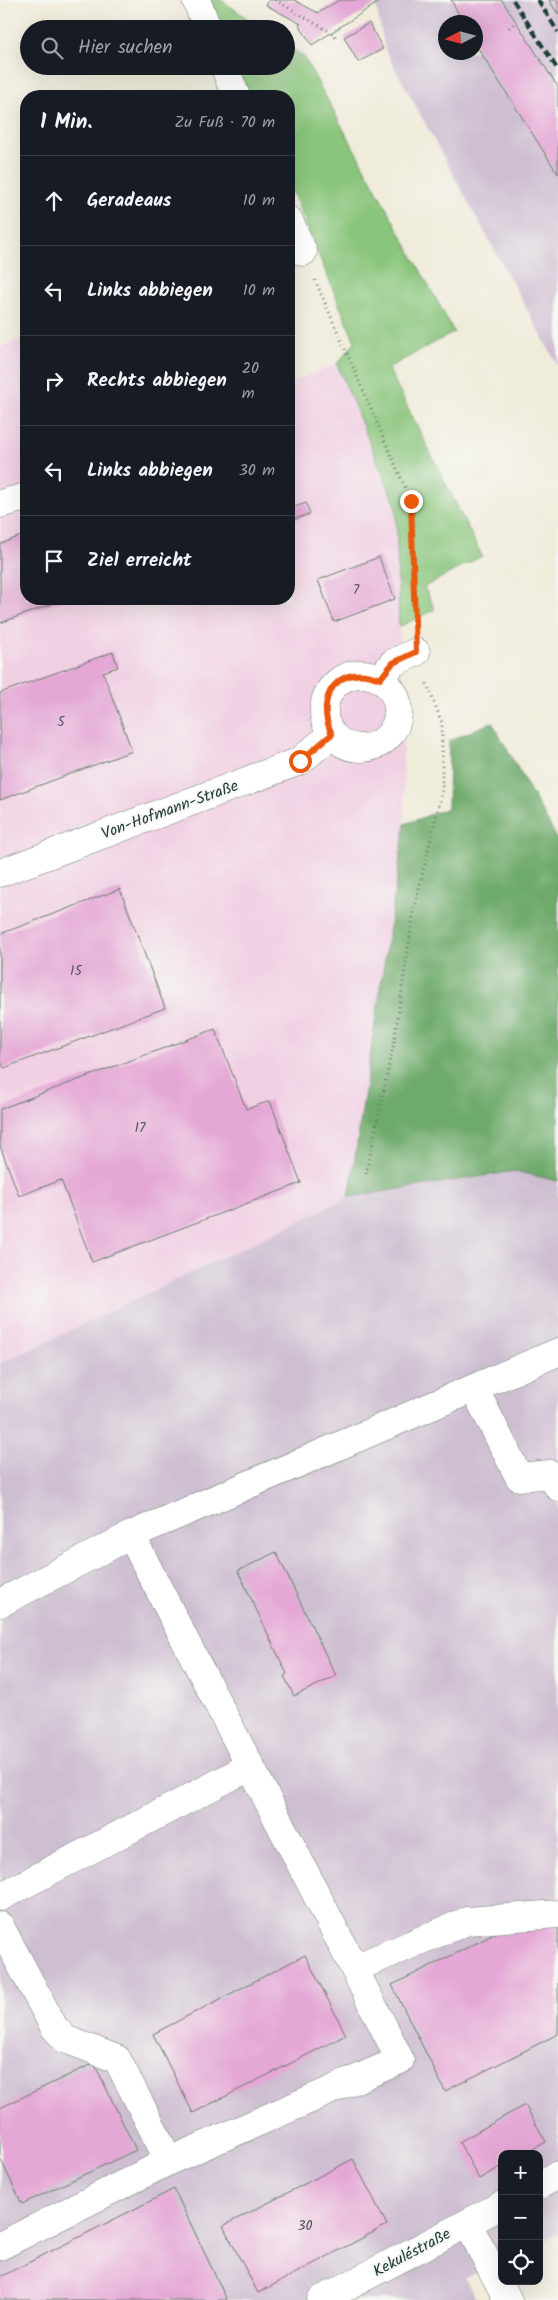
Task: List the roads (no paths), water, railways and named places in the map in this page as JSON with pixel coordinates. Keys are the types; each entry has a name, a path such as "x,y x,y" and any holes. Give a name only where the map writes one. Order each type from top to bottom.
{"street":[{"path":"196,0 204,20"},
{"path":"228,75 234,90"},
{"path":"295,234 303,252"},
{"path":"0,504 20,499"},
{"path":"380,679 393,663 416,652"},
{"path":"356,674 369,674 380,679 390,687 396,697 397,720 392,731 385,740 374,746 363,748 346,744 332,734 326,722 324,710 327,697 334,686 344,678 356,674"},
{"name":"Von-Hofmann-Straße","path":"0,873 300,761 332,734"},
{"path":"0,1603 131,1535 558,1352"},
{"path":"474,1388 519,1477 550,1474 558,1487"},
{"path":"0,2246 169,2161 400,2060 332,1921 249,1767 131,1535"},
{"path":"0,1897 249,1767"},
{"path":"355,1968 467,1921 558,1914"},
{"path":"0,1926 54,2027 65,2039 118,2059 169,2161"},
{"path":"543,2183 558,2175"},
{"name":"Kekuléstraße","path":"321,2300 498,2207"},
{"path":"468,2224 508,2300"}],"railway":[{"path":"513,0 558,70"},
{"path":"538,0 558,32"}]}
